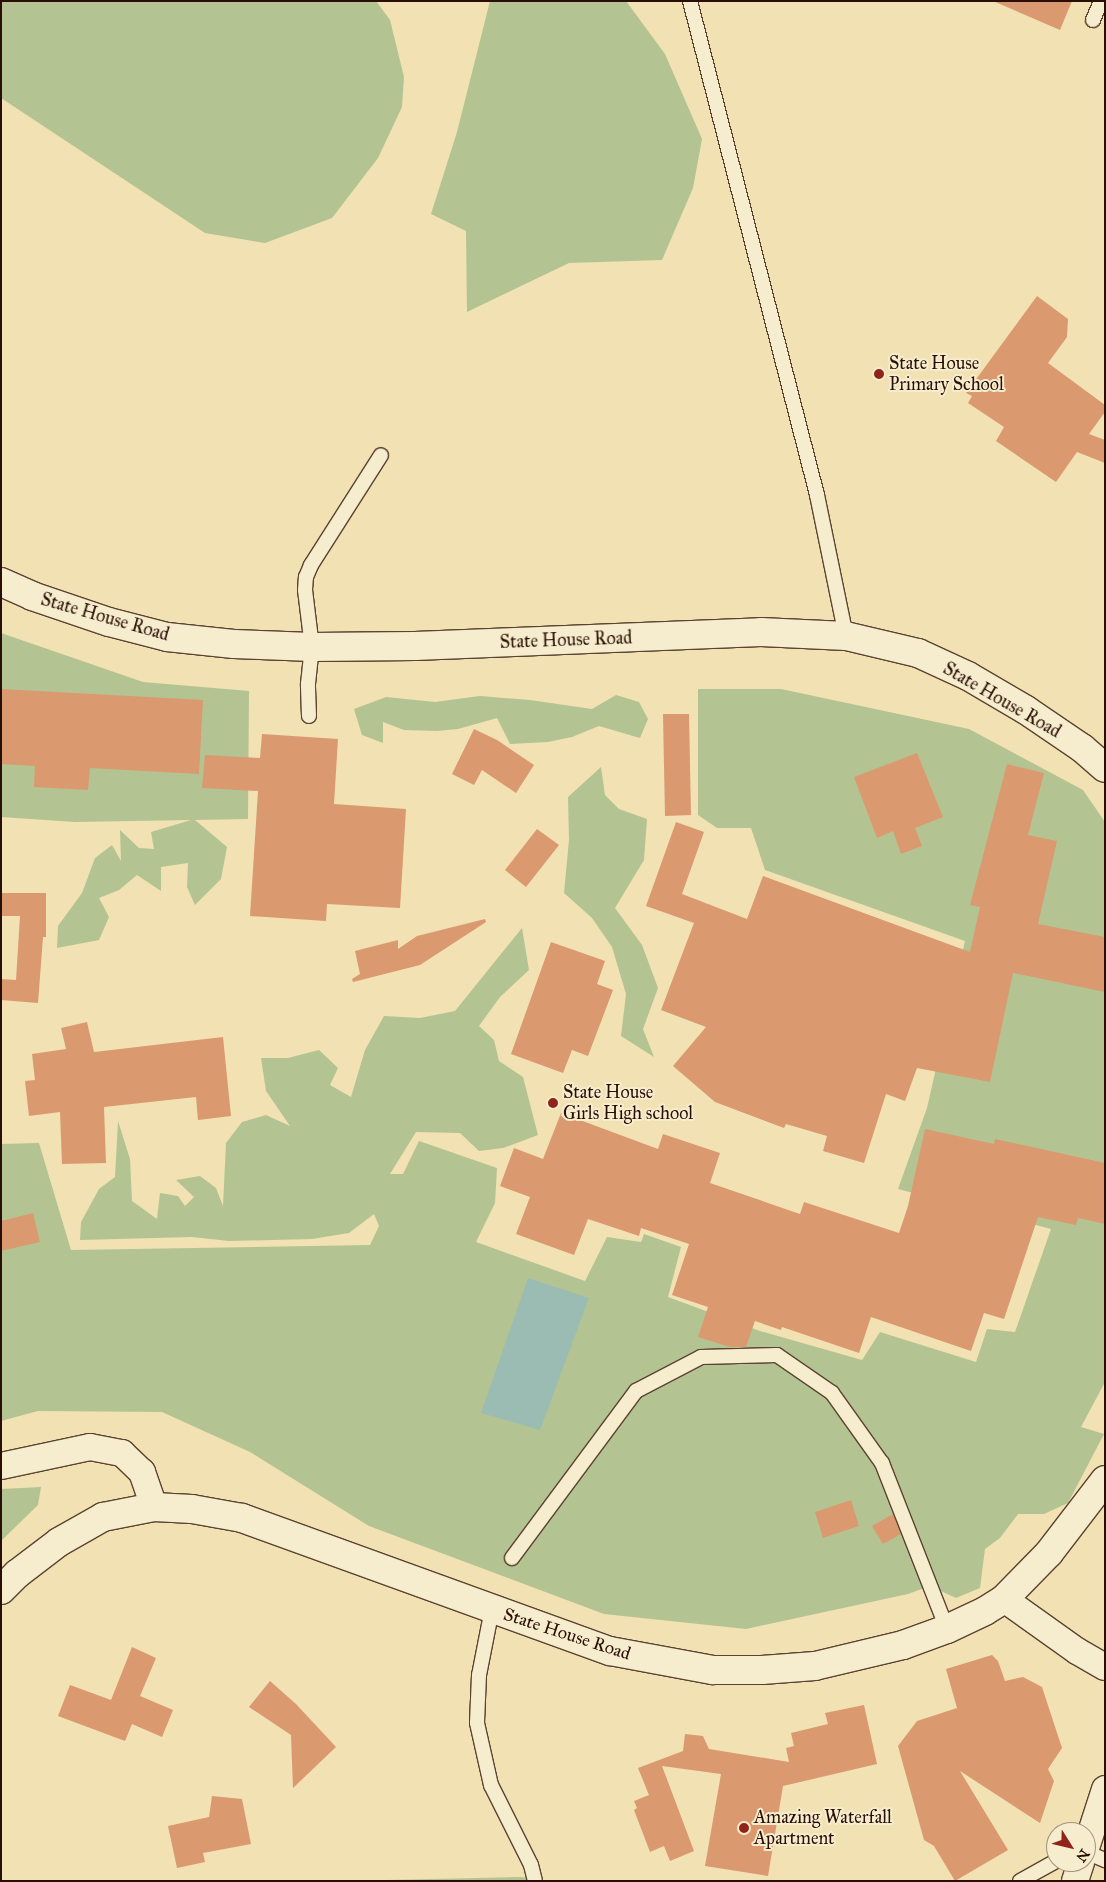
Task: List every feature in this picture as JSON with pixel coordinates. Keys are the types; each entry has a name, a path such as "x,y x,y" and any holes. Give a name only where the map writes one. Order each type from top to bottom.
{"street":[{"name":"State House Road","path":"1,582 91,616 167,637 234,644 312,647 415,646 760,632 846,636 918,653 968,676 1074,742 1105,768"},
{"path":"1,1466 90,1447 122,1453 142,1472 154,1507"},
{"name":"State House Road","path":"1,1590 17,1574 59,1542 103,1517 154,1507 192,1510 242,1518 610,1651 713,1670 762,1670 815,1666 903,1645 947,1629 985,1611 1004,1599 1049,1553 1105,1480"},
{"path":"1004,1599 1077,1651 1105,1667"},
{"path":"1096,1824 1105,1790"}],"lane":[{"path":"690,1 817,495 846,636"},
{"path":"1093,20 1101,1"},
{"path":"309,716 308,684 312,647 305,590 306,577 311,565 381,455"},
{"path":"512,1558 636,1392 701,1357 776,1355 832,1392 882,1462 947,1629"},
{"path":"492,1609 479,1676 477,1723 491,1785 531,1865 535,1881"},
{"path":"1020,1881 1046,1866"}],"green space":[{"path":"1,1 376,1 390,20 404,77 402,107 378,158 332,218 265,243 205,233 1,98"},
{"path":"490,1 626,1 665,54 702,139 693,188 662,260 569,263 467,312 466,231 431,214 457,132"},
{"path":"1,633 143,682 249,691 248,819 195,820 227,847 221,879 195,905 187,887 188,863 161,867 161,891 137,875 119,890 99,898 109,917 99,940 57,948 58,926 82,893 95,858 112,845 121,861 120,830 139,848 154,849 151,832 191,820 75,822 1,817"},
{"path":"698,689 781,689 969,729 1083,790 1105,822 1105,1382 1081,1427 1104,1434 1068,1503 1044,1514 1018,1514 1000,1538 985,1549 980,1588 956,1598 930,1586 908,1594 746,1629 604,1614 369,1526 250,1452 162,1412 38,1411 1,1421 1,1144 39,1143 71,1250 370,1245 379,1226 374,1214 349,1233 312,1239 229,1241 192,1237 80,1240 81,1222 99,1189 115,1177 118,1121 130,1159 132,1201 157,1219 160,1193 178,1196 185,1206 194,1197 176,1180 200,1176 216,1188 223,1206 226,1143 242,1122 266,1115 290,1126 266,1091 261,1058 288,1058 319,1050 338,1068 330,1085 351,1097 365,1050 384,1016 420,1018 455,1011 522,928 529,970 500,997 479,1026 494,1040 499,1061 523,1077 538,1135 503,1148 479,1151 460,1133 416,1132 390,1174 403,1174 419,1141 497,1168 495,1203 476,1242 585,1281 607,1237 641,1242 644,1234 681,1247 668,1297 760,1331 862,1360 880,1332 976,1362 987,1329 1015,1332 1051,1229 898,1189 927,1108 965,941 765,870 751,828 717,828 698,815"},
{"path":"616,695 639,702 648,719 640,738 599,726 572,737 548,742 510,744 497,718 458,729 437,731 404,730 383,722 383,743 362,735 354,709 386,697 435,702 480,696 530,700 592,709"},
{"path":"601,767 605,795 619,809 647,819 644,860 615,908 642,945 658,988 643,1029 654,1057 621,1036 626,994 612,947 592,918 564,893 569,840 568,797"},
{"path":"41,1487 38,1505 1,1541 1,1489"},
{"path":"521,1877 549,1881 342,1881"}],"water":[{"path":"528,1278 589,1298 540,1430 481,1413"}],"building":[{"path":"993,1 1072,1 1060,30"},
{"path":"1037,296 1068,319 1067,337 1048,363 1105,405 1105,412 1089,434 1105,440 1105,463 1077,452 1056,482 996,441 1004,427 968,403 972,396 966,393"},
{"path":"1,689 203,700 199,774 90,768 88,790 34,787 35,766 1,764"},
{"path":"663,714 689,714 691,815 665,816"},
{"path":"474,729 497,740 534,765 516,793 482,770 474,785 452,774"},
{"path":"262,734 338,739 334,804 406,809 400,908 327,904 326,921 250,916 258,791 202,788 205,755 260,758"},
{"path":"917,753 943,817 915,828 922,846 901,854 893,831 877,838 854,777"},
{"path":"1007,764 1044,773 1028,835 1057,841 1038,924 1105,937 1105,992 1013,973 990,1082 917,1068 905,1101 886,1094 864,1163 823,1151 827,1136 786,1124 784,1128 715,1102 673,1066 706,1027 661,1010 694,923 646,906 676,822 704,832 682,894 747,919 763,876 970,952 980,907 970,905"},
{"path":"537,829 559,845 526,887 505,870"},
{"path":"1,893 46,893 46,937 43,937 38,1003 1,1000 1,979 16,980 20,916 1,916"},
{"path":"485,919 486,922 420,965 353,982 352,979 360,974 355,951 398,940 398,949 417,936"},
{"path":"551,942 605,961 597,984 613,990 588,1056 572,1050 563,1073 511,1054"},
{"path":"87,1022 94,1052 223,1037 231,1116 198,1120 196,1097 104,1107 106,1163 62,1164 60,1112 29,1116 25,1081 35,1080 32,1054 66,1049 61,1028"},
{"path":"561,1113 658,1149 663,1134 720,1153 710,1183 800,1214 804,1202 899,1233 908,1206 925,1129 994,1144 995,1139 1105,1163 1105,1224 1078,1218 1076,1225 1038,1217 1004,1319 984,1313 971,1351 871,1317 859,1353 782,1327 781,1330 755,1321 746,1347 730,1347 698,1337 708,1307 672,1295 689,1244 641,1228 639,1236 588,1219 574,1255 516,1234 530,1197 500,1186 514,1148 543,1159"},
{"path":"33,1213 40,1242 1,1251 1,1221"},
{"path":"851,1500 859,1526 823,1538 815,1512"},
{"path":"893,1514 901,1534 883,1544 872,1526"},
{"path":"132,1647 156,1658 140,1696 173,1710 162,1737 132,1724 125,1741 58,1716 70,1685 111,1700"},
{"path":"992,1655 998,1661 1005,1681 1023,1677 1042,1687 1062,1748 1048,1769 1054,1781 1040,1823 960,1771 1008,1850 955,1881 934,1846 924,1840 898,1746 917,1721 957,1708 946,1669"},
{"path":"270,1681 296,1704 336,1747 293,1788 291,1735 249,1707"},
{"path":"864,1705 877,1764 783,1786 768,1876 705,1866 721,1774 662,1766 694,1851 670,1861 664,1846 650,1852 634,1810 637,1808 634,1801 649,1795 638,1768 683,1751 685,1734 703,1736 709,1749 789,1762 786,1748 794,1746 791,1733 828,1724 825,1713"},
{"path":"212,1796 242,1799 251,1844 203,1853 205,1862 177,1868 168,1826 209,1817"}],"place":[{"name":"State House Primary School","path":"879,374"},
{"name":"State House Girls High school","path":"553,1103"},
{"name":"Amazing Waterfall Apartment","path":"744,1828"}]}
